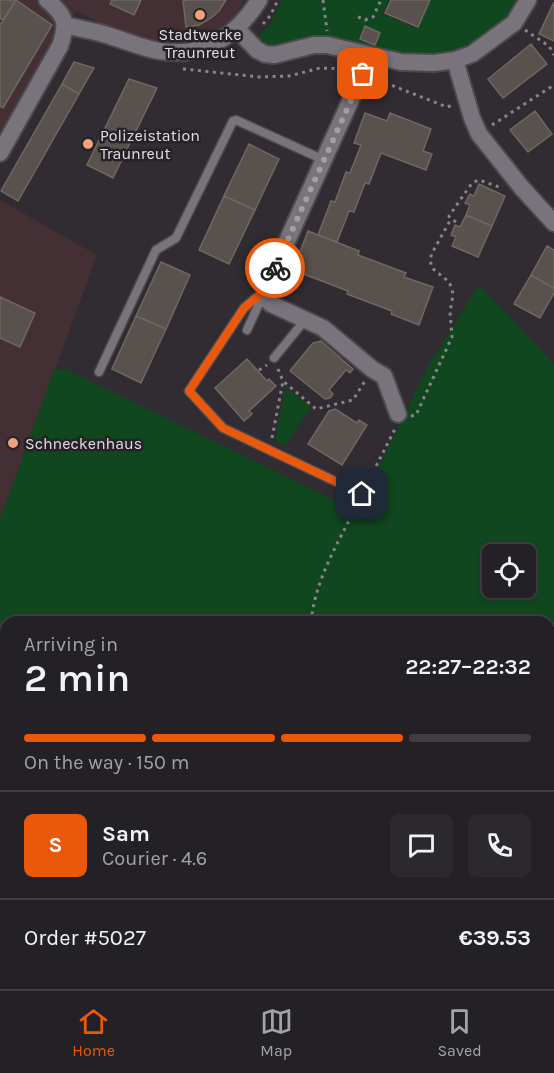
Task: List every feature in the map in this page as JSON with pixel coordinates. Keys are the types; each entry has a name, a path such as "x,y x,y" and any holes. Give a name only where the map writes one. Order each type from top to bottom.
{"street":[{"path":"0,153 60,46 65,32 61,13 47,0"},
{"path":"65,25 107,35 142,47 173,52 191,51 224,38 249,16 259,0"},
{"path":"236,28 257,50 274,56 314,45 327,45 401,62 434,63 455,60 472,54 496,38 514,23 528,0"},
{"path":"371,55 265,290 266,298 271,304 323,328 372,369 384,376 398,414"},
{"path":"455,60 479,134 522,188 554,223"}],"lane":[{"path":"99,372 156,250 176,238 233,122 236,120 324,160"},
{"path":"247,330 265,290"},
{"path":"265,290 244,308 189,391 223,428 362,494"},
{"path":"274,358 305,320"}],"path":[{"path":"323,0 327,45"},
{"path":"358,17 365,20 373,17 381,0"},
{"path":"514,23 549,46 554,55"},
{"path":"177,68 261,77 289,76 320,68 348,68 447,107 467,101"},
{"path":"479,134 554,85"},
{"path":"311,616 320,579 397,425 398,414 416,415 452,337 450,312 452,289 449,282 432,268 430,260 451,219 449,216 472,183 476,181 512,193 517,193 522,188"},
{"path":"451,219 456,222"},
{"path":"259,370 267,366 274,358 283,381 316,409 353,400 372,369"},
{"path":"269,450 283,381"}],"shaded area":[{"path":"0,0 244,0 237,13 224,27 201,40 176,48 143,45 76,11 0,157"},
{"path":"0,200 97,255 0,520"}],"green space":[{"path":"281,0 389,0 383,14 418,29 430,0 518,0 501,24 468,47 440,55 410,58 346,39 319,36 269,48 255,40 271,23"},
{"path":"479,285 554,364 554,616 0,616 0,520 54,370 65,369 357,511 429,365"},
{"path":"285,387 311,407 285,446 275,441"}],"building":[{"path":"0,0 16,0 3,20 0,18"},
{"path":"16,0 52,25 3,108 0,106 0,25"},
{"path":"112,0 141,0 134,15 110,4"},
{"name":"Stadtwerke Traunreut","path":"226,0 211,18 199,25 186,27 183,1"},
{"path":"391,0 430,0 418,27 385,13"},
{"path":"554,2 554,41 539,34"},
{"path":"365,26 380,33 375,45 360,39"},
{"path":"531,44 547,64 503,98 488,79"},
{"path":"74,62 94,68 79,94 62,84"},
{"path":"129,79 157,88 113,178 87,165"},
{"path":"62,84 79,94 18,201 1,191"},
{"path":"535,111 552,134 528,152 510,130"},
{"path":"365,113 387,121 390,113 431,129 423,151 432,154 426,170 381,153 369,184 365,183 354,212 349,211 337,242 318,235 331,201 335,202 346,172 350,173 361,145 354,143"},
{"path":"249,144 279,159 255,210 224,196"},
{"path":"479,184 505,196 492,226 466,215 470,205 465,203 470,194 474,196"},
{"path":"224,196 255,210 229,264 199,250"},
{"path":"466,215 492,226 478,257 452,246 456,237 451,235 455,225 460,227"},
{"path":"308,231 359,251 358,255 406,273 404,277 433,287 419,325 391,314 392,311 347,294 348,291 293,270"},
{"path":"547,246 554,250 554,288 531,275"},
{"path":"161,262 190,275 166,329 136,316"},
{"path":"531,275 554,288 554,293 540,318 514,304"},
{"path":"0,297 35,313 20,347 0,338"},
{"path":"136,316 166,329 141,383 112,369"},
{"path":"321,341 353,369 350,373 346,370 329,390 333,394 330,398 325,399 290,371 313,343"},
{"path":"247,359 267,381 269,379 276,386 249,411 252,414 244,421 215,388"},
{"path":"335,409 357,423 359,420 367,425 342,465 308,444 329,411"}],"way so far":[{"path":"275,268 363,74"}],"place":[{"name":"Stadtwerke Traunreut","path":"200,15"},
{"name":"Polizeistation Traunreut","path":"88,144"},
{"name":"Schneckenhaus","path":"13,443"}],"route":[{"path":"275,268 265,290 244,308 189,391 223,428 362,494"}]}
